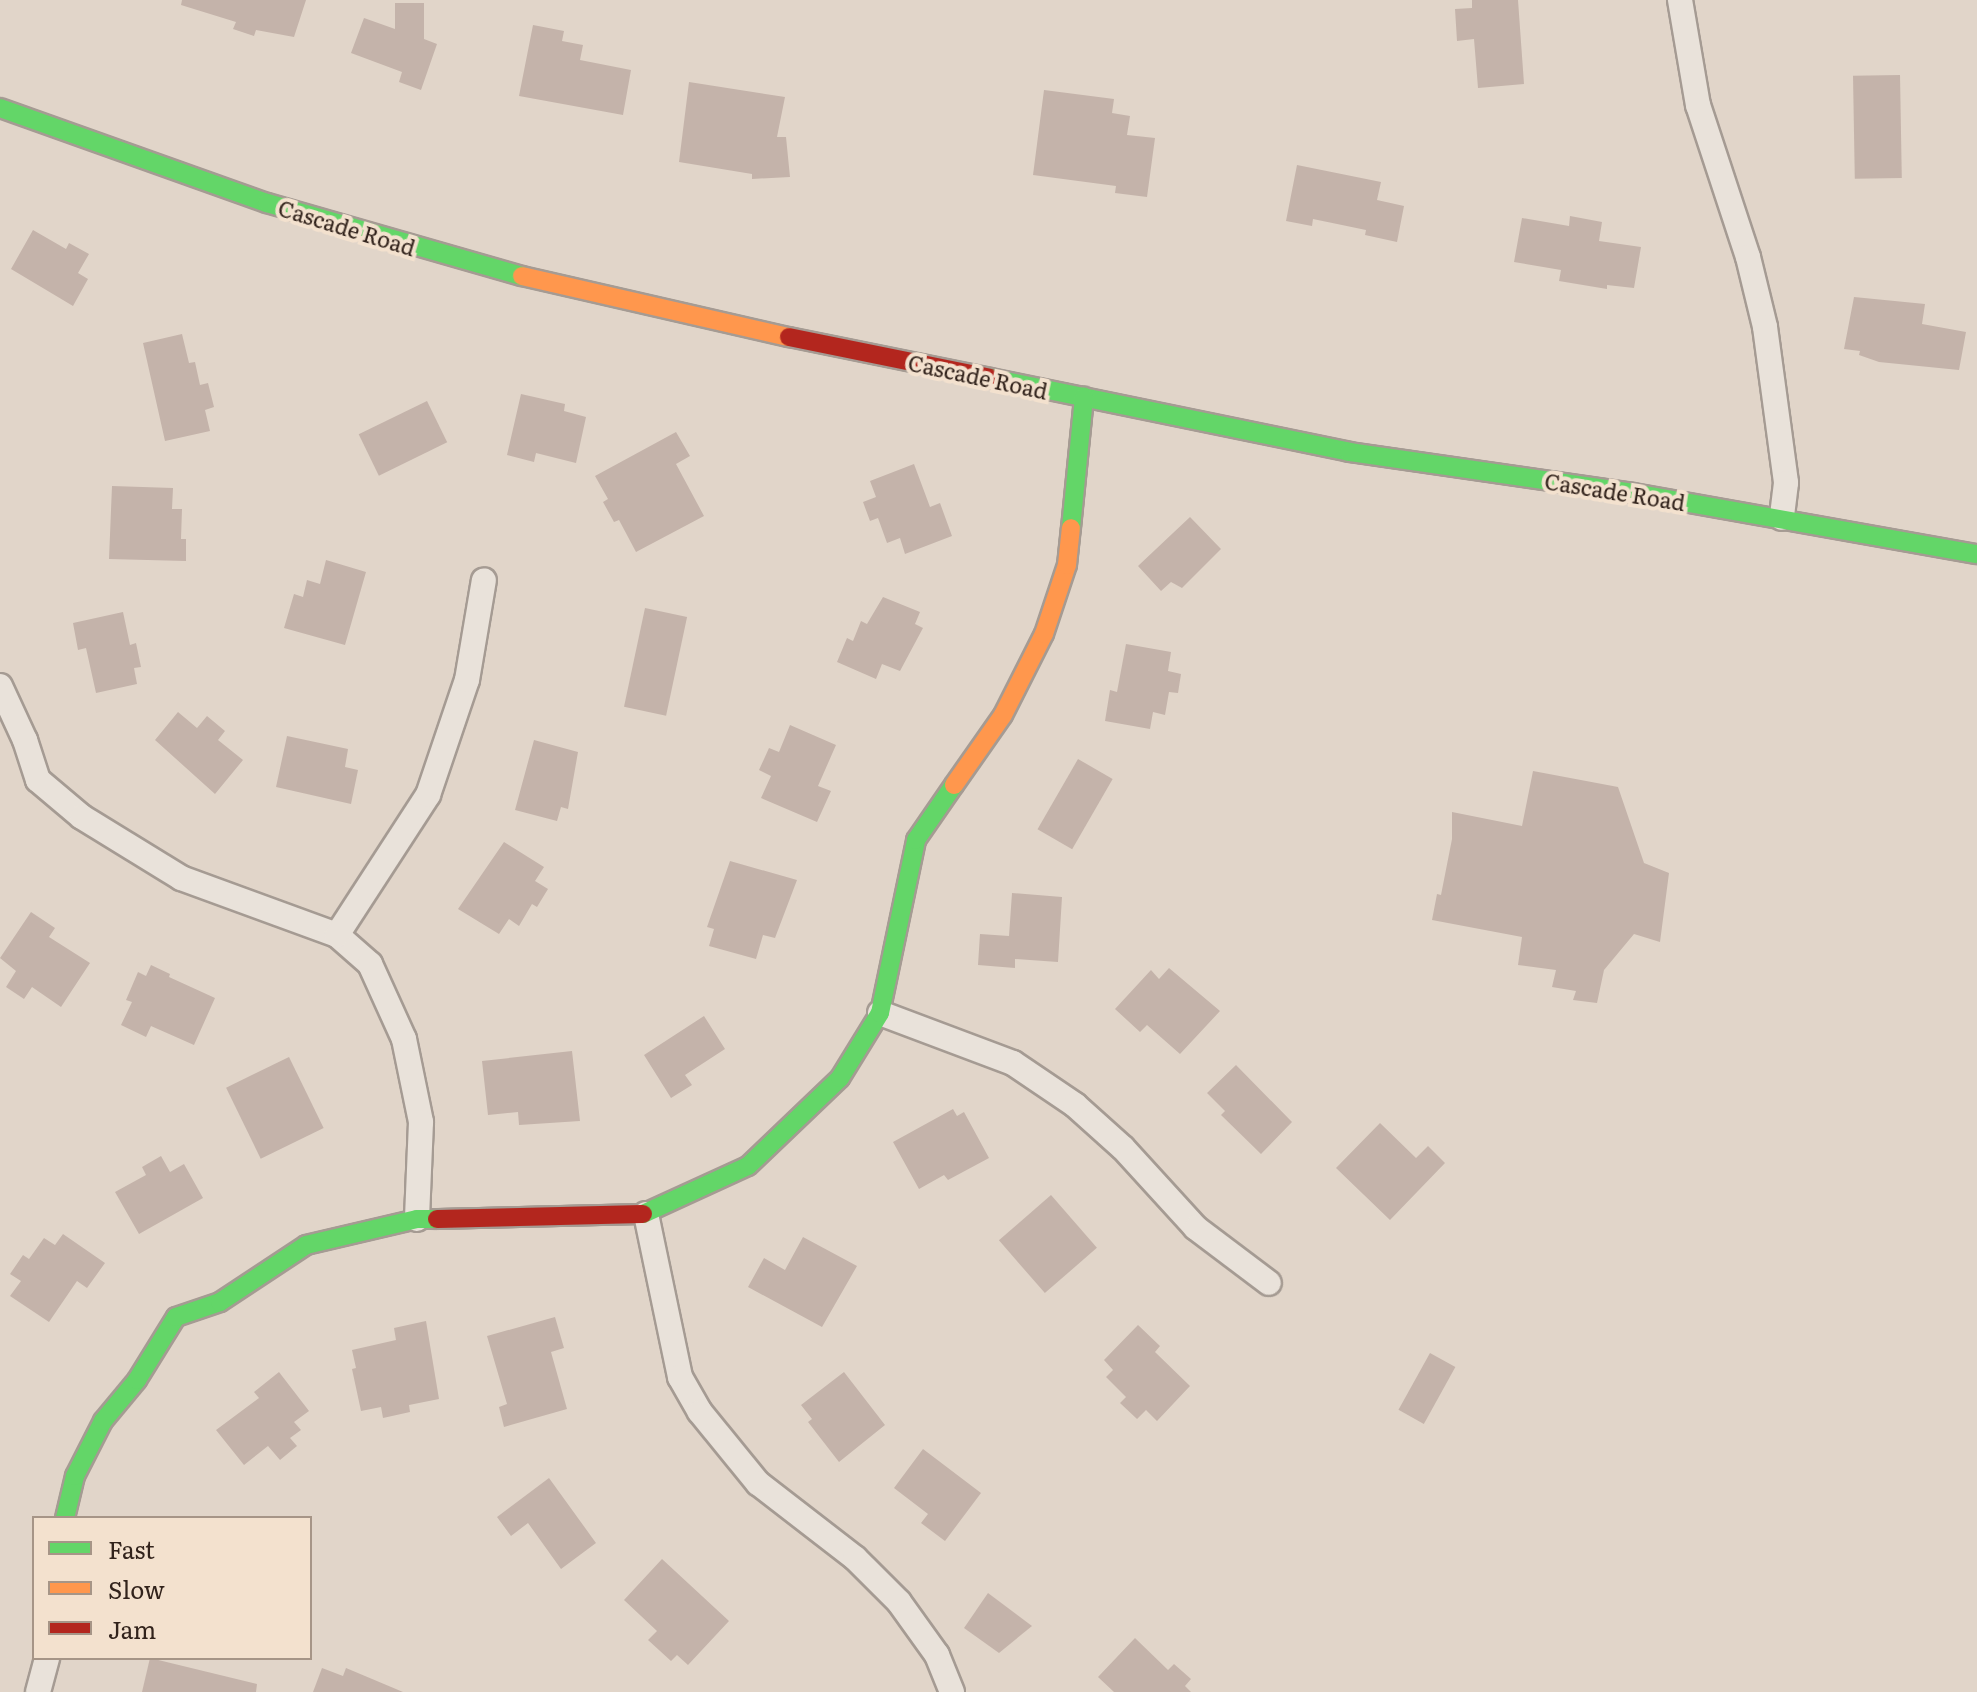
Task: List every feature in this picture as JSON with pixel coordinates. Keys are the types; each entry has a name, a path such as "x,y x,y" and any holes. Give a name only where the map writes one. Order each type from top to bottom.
{"main road":[{"name":"Cascade Road","path":"0,108 267,203 482,267 706,320 1349,452 1782,518 1977,554"},
{"path":"65,1516 75,1476 103,1421 137,1380 176,1317 220,1302 306,1245 417,1219 646,1214 748,1166 840,1078 880,1013 916,840 1003,715 1044,634 1067,565 1084,397"}],"street":[{"path":"1680,0 1698,105 1748,257 1765,327 1786,483 1782,518"},
{"path":"337,935 428,795 467,680 484,580"},
{"path":"0,686 25,740 38,780 82,817 181,878 337,935 370,964 404,1039 421,1122 417,1219"},
{"path":"880,1013 1013,1063 1075,1105 1123,1148 1196,1228 1269,1283"},
{"path":"646,1214 680,1377 700,1412 758,1483 855,1558 899,1602 937,1655 952,1692"},
{"path":"38,1692 46,1660"}],"building":[{"path":"182,0 306,0 294,37 256,30 254,36 233,29 236,22 181,5"},
{"path":"1472,0 1518,0 1524,84 1478,88 1474,39 1457,41 1455,9 1472,8"},
{"path":"395,3 424,3 424,39 437,44 421,90 399,82 402,72 351,53 364,18 395,29"},
{"path":"533,25 564,31 562,41 583,45 580,60 631,70 623,115 519,96"},
{"path":"1900,75 1902,178 1855,179 1853,76"},
{"path":"689,82 785,97 777,137 786,137 790,177 752,179 752,174 679,162"},
{"path":"1044,90 1114,99 1112,113 1130,116 1127,135 1155,138 1147,197 1115,193 1116,186 1033,175"},
{"path":"1297,165 1381,182 1377,200 1404,206 1397,242 1365,235 1366,230 1313,219 1312,226 1286,221"},
{"path":"1570,216 1602,222 1599,241 1641,247 1634,288 1607,285 1607,289 1559,281 1561,270 1514,262 1522,218 1569,226"},
{"path":"33,230 66,249 69,243 89,254 78,273 88,279 73,306 11,269"},
{"path":"1854,297 1925,304 1922,324 1966,332 1959,370 1879,362 1859,355 1860,351 1844,349"},
{"path":"182,334 189,363 195,362 200,385 208,383 214,407 205,410 210,431 165,441 143,343"},
{"path":"521,394 565,404 564,411 586,417 576,463 536,453 534,462 507,455"},
{"path":"427,401 447,442 379,476 359,434"},
{"path":"676,432 690,456 676,464 704,516 636,552 619,520 614,522 603,502 608,499 595,476"},
{"path":"914,464 930,507 940,503 952,536 905,554 900,538 887,543 878,518 870,521 863,502 876,497 870,481"},
{"path":"112,486 173,488 172,509 182,509 181,539 186,539 186,561 109,559"},
{"path":"1190,517 1221,549 1182,588 1171,582 1161,591 1138,566"},
{"path":"326,560 366,572 345,645 284,628 294,594 303,597 307,580 320,584"},
{"path":"883,597 920,612 915,624 923,628 900,671 882,664 876,679 837,662 847,638 853,641 861,621 867,624"},
{"path":"645,608 687,617 666,716 624,707"},
{"path":"123,612 130,645 136,643 141,667 134,668 137,684 96,693 86,648 78,650 73,623"},
{"path":"1126,644 1171,652 1168,671 1181,674 1178,693 1169,692 1165,715 1153,712 1150,729 1105,721 1110,690 1117,692"},
{"path":"178,712 197,728 207,716 225,731 218,740 243,760 215,794 155,740"},
{"path":"790,725 836,745 818,786 831,791 817,822 761,798 771,776 759,770 769,748 779,752"},
{"path":"287,736 348,749 345,767 358,770 351,804 276,787"},
{"path":"534,740 578,752 568,809 561,807 557,821 515,810"},
{"path":"1078,759 1113,779 1072,849 1038,829"},
{"path":"1533,771 1618,787 1644,863 1669,873 1660,942 1634,934 1604,970 1597,1003 1573,1000 1576,991 1552,987 1556,970 1518,965 1522,937 1432,920 1437,894 1441,895 1452,839 1452,812 1522,826"},
{"path":"504,842 544,867 535,881 548,889 537,907 532,904 519,926 509,919 499,934 458,909"},
{"path":"730,861 797,880 775,938 763,935 756,959 709,946 714,929 707,927"},
{"path":"1012,893 1062,897 1058,962 1015,959 1015,968 978,965 980,934 1009,936"},
{"path":"31,912 55,928 49,937 90,963 61,1007 32,987 24,999 6,987 16,971 0,958"},
{"path":"151,965 170,974 169,977 215,998 194,1045 151,1026 146,1037 121,1025 132,1002 126,1000 138,972 146,976"},
{"path":"1169,968 1220,1011 1180,1054 1147,1025 1140,1032 1115,1009 1151,970 1159,979"},
{"path":"704,1016 725,1049 685,1075 692,1085 671,1098 644,1055"},
{"path":"572,1051 580,1121 519,1125 518,1112 488,1115 482,1061"},
{"path":"289,1057 324,1128 261,1159 226,1088"},
{"path":"1236,1065 1292,1122 1261,1154 1221,1115 1225,1111 1207,1093"},
{"path":"953,1109 957,1116 964,1112 989,1158 948,1180 944,1175 919,1189 893,1142"},
{"path":"1380,1123 1416,1158 1428,1146 1445,1163 1390,1220 1336,1168"},
{"path":"161,1156 170,1172 184,1164 203,1198 139,1234 115,1192 146,1175 142,1167"},
{"path":"1051,1195 1097,1248 1045,1293 999,1240"},
{"path":"63,1234 105,1263 87,1288 77,1281 49,1322 10,1296 21,1281 10,1274 23,1255 29,1259 44,1238 55,1245"},
{"path":"803,1237 857,1266 822,1327 748,1287 764,1258 785,1270"},
{"path":"555,1317 564,1348 551,1352 567,1409 504,1427 499,1407 507,1404 487,1336"},
{"path":"426,1321 439,1399 409,1405 410,1412 383,1418 381,1407 361,1411 352,1369 356,1368 352,1350 396,1340 394,1328"},
{"path":"1138,1325 1160,1346 1155,1352 1190,1386 1157,1421 1146,1410 1137,1419 1120,1403 1126,1397 1106,1377 1113,1370 1104,1360"},
{"path":"1430,1353 1455,1367 1424,1424 1398,1410"},
{"path":"279,1372 309,1411 294,1422 301,1430 290,1438 297,1446 280,1460 268,1446 244,1465 216,1430 259,1398 254,1392"},
{"path":"844,1372 885,1425 839,1462 808,1422 812,1419 801,1405"},
{"path":"923,1449 981,1493 945,1541 921,1523 928,1514 894,1488"},
{"path":"549,1478 596,1543 561,1569 528,1523 511,1536 497,1517"},
{"path":"662,1559 729,1621 688,1665 677,1655 671,1661 648,1640 657,1631 624,1600"},
{"path":"988,1593 1032,1626 999,1653 964,1628"},
{"path":"1135,1638 1168,1670 1174,1664 1191,1679 1185,1686 1191,1692 1114,1692 1098,1677"},
{"path":"150,1660 257,1684 256,1692 142,1692"},
{"path":"322,1668 343,1676 346,1668 403,1692 313,1692"}],"traffic: fast":[{"path":"0,108 267,203 522,276"},
{"path":"990,378 1349,452 1633,493 1977,554"},
{"path":"1071,528 1084,397"},
{"path":"643,1214 748,1166 840,1078 880,1013 916,840 954,785"},
{"path":"65,1516 75,1476 103,1421 137,1380 176,1317 220,1302 306,1245 417,1219 437,1219"}],"traffic: slow":[{"path":"522,276 789,337"},
{"path":"954,785 1003,715 1044,634 1067,565 1071,528"}],"traffic: jam":[{"path":"789,337 990,378"},
{"path":"437,1219 643,1214"}]}
